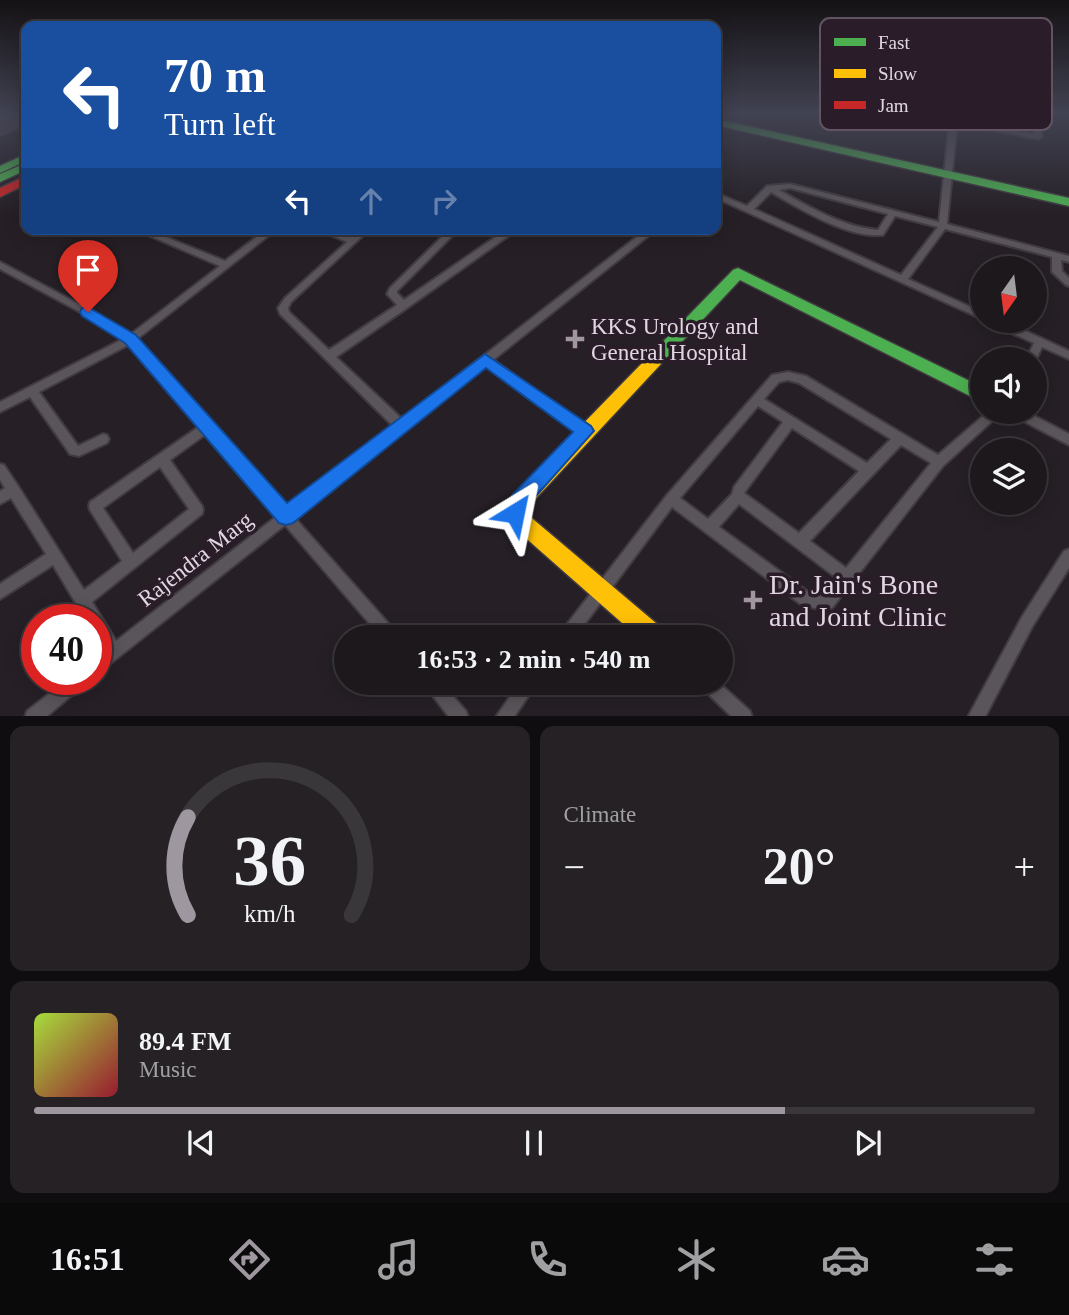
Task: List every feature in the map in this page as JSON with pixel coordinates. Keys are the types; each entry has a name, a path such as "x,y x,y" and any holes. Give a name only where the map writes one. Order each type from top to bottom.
{"street":[{"path":"837,146 1069,199"},
{"path":"902,280 943,226 951,146"},
{"path":"0,170 21,160"},
{"path":"0,179 21,168"},
{"path":"0,191 21,180"},
{"path":"750,209 770,188 790,186 1069,258"},
{"path":"770,188 864,232 880,233 893,213"},
{"path":"721,197 970,311"},
{"path":"153,235 226,265"},
{"path":"0,407 131,339 265,235"},
{"path":"337,235 353,241"},
{"path":"360,235 288,300 283,308 285,314 401,426"},
{"path":"404,306 392,294 393,290 449,235"},
{"path":"633,244 637,235"},
{"name":"Rajendra Marg","path":"114,652 645,235"},
{"path":"329,356 504,236"},
{"path":"1056,255 1057,272 1069,283"},
{"path":"0,265 131,339 381,625"},
{"path":"642,625 518,519 515,513 520,501 737,273 970,389"},
{"path":"1020,333 1069,355"},
{"path":"1037,347 1040,342"},
{"path":"485,360 585,431"},
{"path":"575,625 671,499 776,378 789,376 802,379 939,462"},
{"path":"32,391 74,450 79,451 103,439"},
{"path":"757,400 868,470"},
{"path":"709,528 738,496 738,491 791,421"},
{"path":"671,499 808,601 827,603 939,462 983,424"},
{"path":"1039,424 1069,440"},
{"path":"131,563 95,506 208,426"},
{"path":"801,541 900,438"},
{"path":"83,600 197,510 162,459"},
{"path":"0,469 53,557 85,604"},
{"path":"0,498 14,490"},
{"path":"738,496 847,577"},
{"path":"976,716 1027,622 1069,555"},
{"path":"0,592 53,557"},
{"path":"33,716 60,695"},
{"path":"441,695 460,716"},
{"path":"504,716 520,695"},
{"path":"721,695 744,716"}],"traffic: fast":[{"path":"824,146 1069,202"},
{"path":"0,170 21,160"},
{"path":"0,179 21,168"},
{"path":"654,361 738,273 970,389"}],"traffic: slow":[{"path":"641,625 518,519 516,506 654,361"}],"traffic: jam":[{"path":"0,193 21,182"}],"place":[{"name":"KKS Urology and General Hospital","path":"575,339"},
{"name":"Dr. Jain's Bone and Joint Clinic","path":"753,600"}],"route":[{"path":"88,312 131,339 286,516 485,360 585,431 520,501 515,513"}]}
